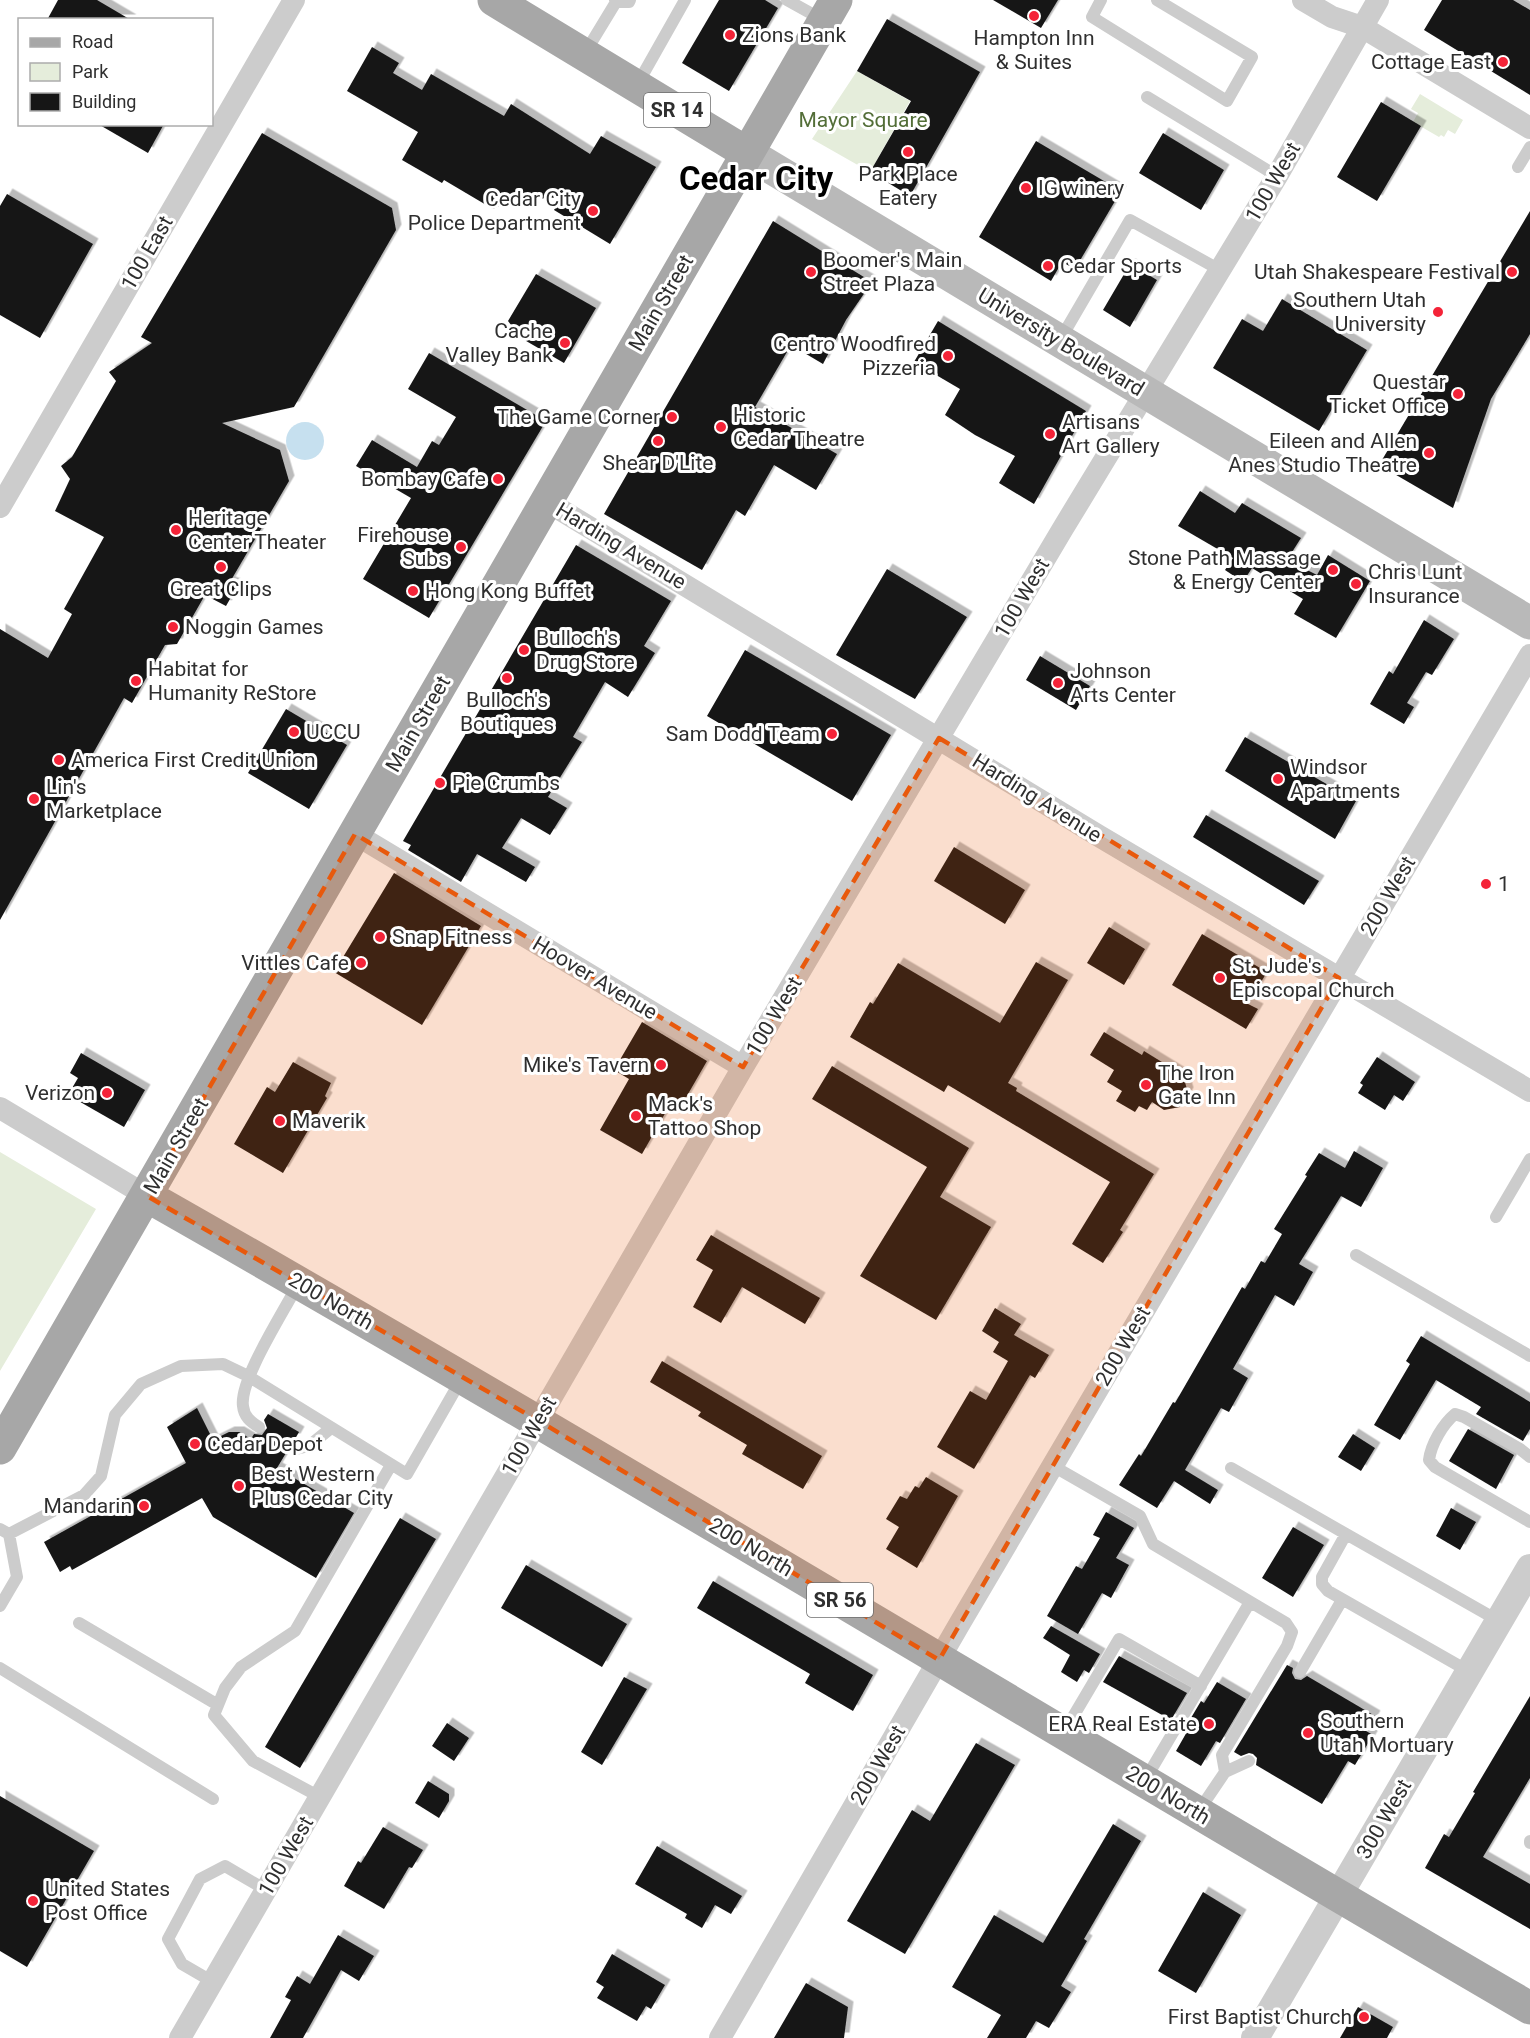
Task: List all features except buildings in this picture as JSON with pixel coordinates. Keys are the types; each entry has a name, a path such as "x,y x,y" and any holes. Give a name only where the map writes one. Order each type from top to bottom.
{"main road":[{"name":"SR 14","path":"494,0 747,153"},
{"name":"Main Street","path":"0,1448 830,10"},
{"name":"University Boulevard","path":"747,153 1530,623"},
{"name":"200 North","path":"147,1196 538,1421 1530,2008"}],"street":[{"name":"100 East","path":"0,507 294,0"},
{"path":"1303,0 1332,17 1362,27 1530,128"},
{"name":"100 West","path":"180,2038 743,1067 1062,530 1277,176 1378,0"},
{"name":"Harding Avenue","path":"546,501 1099,836 1530,1091"},
{"name":"200 West","path":"720,2038 939,1659 1530,655"},
{"name":"Hoover Avenue","path":"355,834 743,1067"},
{"name":"200 North","path":"0,1108 147,1196"},
{"name":"300 West","path":"1255,2038 1499,1622 1528,1577"}],"lane":[{"path":"584,55 615,0 629,2 630,0"},
{"path":"636,86 685,0"},
{"path":"787,0 830,10"},
{"path":"1101,0 1092,17 1227,101 1252,57 1156,0"},
{"path":"1147,98 1277,176"},
{"path":"1518,167 1530,147"},
{"path":"1060,341 1130,220 1220,270"},
{"path":"1496,1217 1530,1159"},
{"path":"1356,1255 1530,1356"},
{"path":"259,1427 249,1421 242,1406 248,1376 299,1283"},
{"path":"0,1606 17,1577 5,1532 84,1495 101,1476 115,1415 141,1384 181,1366 223,1364 248,1376 406,1474 463,1377"},
{"path":"1530,1457 1520,1449 1455,1414 1447,1421 1430,1452 1429,1460 1435,1467 1530,1522"},
{"path":"291,1446 296,1449 309,1446 331,1428"},
{"path":"320,1797 253,1761 214,1715 225,1688 241,1667 295,1631 392,1465"},
{"path":"1053,1466 1140,1516 1154,1544 1286,1623 1292,1632 1287,1646 1222,1755 1225,1772"},
{"path":"1231,1468 1499,1622"},
{"path":"1346,1534 1322,1577 1322,1584 1328,1592 1470,1672"},
{"path":"1299,1671 1342,1600"},
{"path":"1144,1781 1250,1602"},
{"path":"79,1623 218,1705"},
{"path":"1064,1733 1119,1639 1201,1686"},
{"path":"0,1668 213,1799"},
{"path":"1198,1813 1225,1772 1249,1761"},
{"path":"213,1982 182,1964 168,1939 200,1879 225,1866 266,1890"}],"highlighted area":[{"path":"939,738 1339,978 939,1660 539,1421 147,1196 355,834 743,1067"}],"green space":[{"name":"Mayor Square","path":"857,71 910,101 870,172 812,139"},
{"path":"1420,94 1463,120 1455,134 1448,130 1444,137 1441,135 1439,137 1413,122 1418,113 1411,109"},
{"path":"0,1152 96,1209 0,1371"}],"water":[{"path":"305,422 318,428 324,441 318,454 305,460 292,454 286,441 292,428"}],"place":[{"name":"Hampton Inn & Suites","path":"1034,16"},
{"name":"Zions Bank","path":"730,35"},
{"name":"Cottage East","path":"1503,62"},
{"name":"Park Place Eatery","path":"908,152"},
{"name":"IG winery","path":"1026,188"},
{"name":"Cedar City Police Department","path":"593,211"},
{"name":"Cedar Sports","path":"1048,266"},
{"name":"Boomer's Main Street Plaza","path":"811,272"},
{"name":"Utah Shakespeare Festival","path":"1512,272"},
{"name":"Southern Utah University","path":"1438,312"},
{"name":"Cache Valley Bank","path":"565,343"},
{"name":"Centro Woodfired Pizzeria","path":"948,356"},
{"name":"Questar Ticket Office","path":"1458,394"},
{"name":"The Game Corner","path":"672,417"},
{"name":"Historic Cedar Theatre","path":"721,427"},
{"name":"Artisans Art Gallery","path":"1050,434"},
{"name":"Shear D'Lite","path":"658,441"},
{"name":"Eileen and Allen Anes Studio Theatre","path":"1429,453"},
{"name":"Bombay Cafe","path":"498,479"},
{"name":"Heritage Center Theater","path":"176,530"},
{"name":"Firehouse Subs","path":"461,547"},
{"name":"Great Clips","path":"221,567"},
{"name":"Stone Path Massage & Energy Center","path":"1333,570"},
{"name":"Chris Lunt Insurance","path":"1356,584"},
{"name":"Hong Kong Buffet","path":"413,591"},
{"name":"Noggin Games","path":"173,627"},
{"name":"Bulloch's Drug Store","path":"524,650"},
{"name":"Bulloch's Boutiques","path":"507,678"},
{"name":"Habitat for Humanity ReStore","path":"136,681"},
{"name":"Johnson Arts Center","path":"1058,683"},
{"name":"UCCU","path":"294,732"},
{"name":"Sam Dodd Team","path":"832,734"},
{"name":"America First Credit Union","path":"59,760"},
{"name":"Windsor Apartments","path":"1278,779"},
{"name":"Pie Crumbs","path":"440,783"},
{"name":"Lin's Marketplace","path":"34,799"},
{"name":"1","path":"1486,884"},
{"name":"Snap Fitness","path":"380,937"},
{"name":"Vittles Cafe","path":"361,963"},
{"name":"St. Jude's Episcopal Church","path":"1220,978"},
{"name":"Mike's Tavern","path":"661,1065"},
{"name":"The Iron Gate Inn","path":"1146,1085"},
{"name":"Verizon","path":"107,1093"},
{"name":"Mack's Tattoo Shop","path":"636,1116"},
{"name":"Maverik","path":"280,1121"},
{"name":"Cedar Depot","path":"195,1444"},
{"name":"Best Western Plus Cedar City","path":"239,1486"},
{"name":"Mandarin","path":"144,1506"},
{"name":"ERA Real Estate","path":"1209,1724"},
{"name":"Southern Utah Mortuary","path":"1308,1733"},
{"name":"United States Post Office","path":"33,1901"},
{"name":"First Baptist Church","path":"1364,2017"}],"district":[{"name":"Cedar City","path":"756,178"}]}
